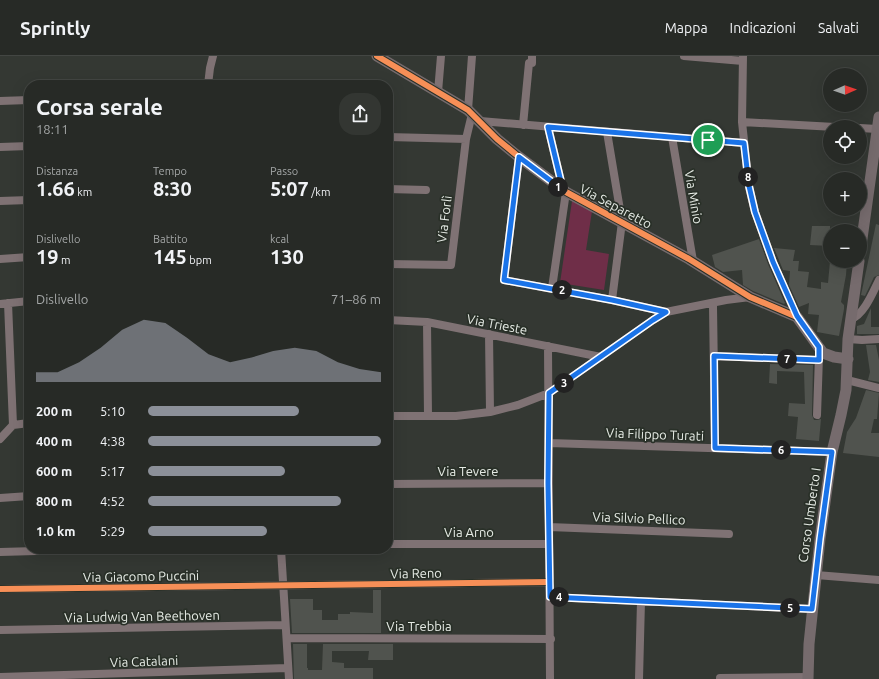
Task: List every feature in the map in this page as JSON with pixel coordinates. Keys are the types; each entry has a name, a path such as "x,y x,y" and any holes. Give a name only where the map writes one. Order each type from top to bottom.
{"street":[{"path":"209,80 213,56"},
{"path":"438,92 441,56"},
{"name":"Via Forlì","path":"393,264 451,266 470,112 472,56"},
{"path":"523,125 529,63 532,63 532,56"},
{"path":"684,56 743,58 742,122 749,186 755,212 773,262 797,316 819,347 827,355 848,359"},
{"name":"Via Separetto","path":"382,57 470,112 497,139 565,191 693,261 750,297 797,316"},
{"path":"0,101 24,100"},
{"path":"864,224 879,117"},
{"path":"480,121 744,143"},
{"path":"742,122 823,126"},
{"path":"548,127 565,191 552,288"},
{"path":"867,128 877,129"},
{"path":"607,132 622,222 612,300"},
{"path":"393,137 466,139"},
{"name":"Via Minio","path":"672,137 693,261"},
{"path":"0,147 24,146"},
{"path":"519,157 504,280 552,288 666,312"},
{"path":"393,189 426,190"},
{"path":"0,202 24,200"},
{"path":"0,259 24,257"},
{"name":"Corso Umberto I","path":"808,678 812,609 820,539 832,452 841,415 847,380 848,339 858,268"},
{"path":"851,319 856,317 864,307 879,280"},
{"path":"393,416 456,416 490,412 518,405 549,393 666,312 750,297"},
{"path":"13,425 4,303 24,301"},
{"path":"713,306 715,448"},
{"name":"Via Trieste","path":"393,320 427,322 601,357"},
{"path":"427,322 428,416"},
{"path":"489,334 490,412"},
{"path":"848,339 879,339"},
{"path":"548,346 548,483 551,639 550,679"},
{"path":"817,415 819,347"},
{"path":"714,356 819,360"},
{"path":"847,380 879,388"},
{"path":"0,439 13,425 24,424"},
{"name":"Via Filippo Turati","path":"549,443 832,452"},
{"name":"Via Tevere","path":"393,484 548,483"},
{"path":"0,498 24,496"},
{"name":"Via Silvio Pellico","path":"549,527 729,534"},
{"name":"Via Arno","path":"393,544 549,544"},
{"path":"0,552 24,551"},
{"path":"281,554 289,679"},
{"path":"816,575 879,580"},
{"name":"Via Reno","path":"283,585 415,585 550,582"},
{"name":"Via Giacomo Puccini","path":"0,589 283,585"},
{"path":"550,597 812,609"},
{"path":"639,679 641,601"},
{"name":"Via Ludwig Van Beethoven","path":"0,630 285,625"},
{"name":"Via Trebbia","path":"286,638 551,639"},
{"name":"Via Catalani","path":"0,677 288,668"},
{"path":"720,678 808,678"}],"shaded area":[{"path":"572,201 592,211 586,250 609,254 604,290 560,283"}],"building":[{"path":"876,224 879,225 879,275 874,277 865,296 861,295"},
{"path":"812,226 823,226 823,246 810,245"},
{"path":"759,239 785,303 784,304 753,291 743,285 742,270 723,272 715,267 712,255"},
{"path":"774,248 795,250 793,261 799,261 798,271 809,272 807,287 821,289 821,282 828,283 829,268 846,268 841,302 844,305 844,309 839,336 817,332 819,315 808,314 809,303 799,307 789,285 790,271 783,270"},
{"path":"871,308 871,327 879,327 879,334 857,334 857,326 864,324"},
{"path":"866,345 876,345 879,360 879,382 868,380 870,372"},
{"path":"770,364 813,365 812,415 814,420 821,419 819,441 796,439 798,417 788,416 789,403 805,404 804,372 777,371 777,384 769,383"},
{"path":"866,390 879,393 877,419 874,419 871,433 879,433 879,457 843,453 847,432 856,418"},
{"path":"373,590 381,590 381,633 292,633 290,599 313,599 313,610 322,610 322,620 338,620 338,614 350,614 350,612 373,613"},
{"path":"293,644 307,644 308,670 322,670 323,644 393,644 393,660 368,660 369,651 332,651 332,662 344,663 344,668 373,668 373,679 294,679"}],"cycle path":[{"path":"377,56 468,110 497,139 566,192 689,259 750,297 797,317"},
{"path":"0,589 550,582"}],"route":[{"path":"548,127 708,140 744,143 749,186 755,212 773,262 797,316 819,347 819,360 714,356 715,448 832,452 812,609 550,597 548,483 549,393 666,312 612,300 504,280 519,157 563,190 548,127"}]}
